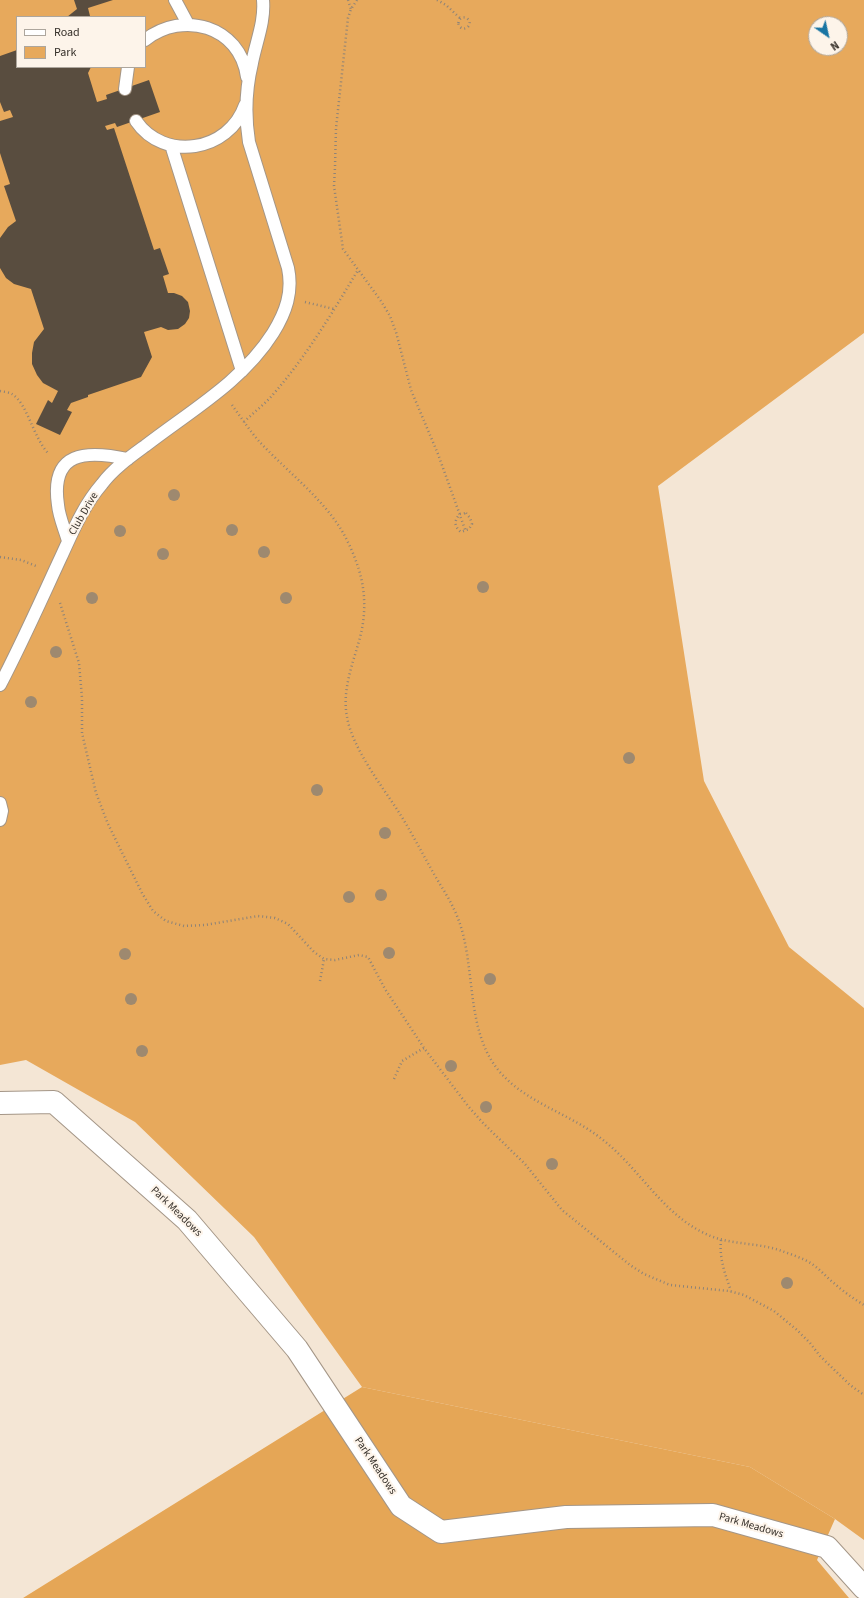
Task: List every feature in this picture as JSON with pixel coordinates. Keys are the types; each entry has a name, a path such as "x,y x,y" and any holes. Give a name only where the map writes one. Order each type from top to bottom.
{"street":[{"name":"Park Meadows","path":"0,1103 54,1102 187,1220 297,1349 401,1506 441,1532 566,1517 713,1515 827,1547 864,1588"}],"lane":[{"path":"175,0 188,24"},
{"path":"136,120 143,130 152,137 171,146 194,147 207,144 230,130 242,113 248,91 251,64 263,17 263,0"},
{"path":"146,39 157,31 166,27 188,24 210,28 232,43 238,52 245,65 248,91"},
{"path":"125,89 128,68"},
{"name":"Club Drive","path":"0,685 24,639 76,523 89,500 103,482 128,459 221,390 242,372 266,344 283,316 291,289 288,268 249,142 246,119 248,91"},
{"path":"171,146 242,372"},
{"path":"68,541 58,507 56,489 62,467 72,459 85,455 105,454 128,459"},
{"path":"0,803 2,811 0,820"}],"path":[{"path":"348,0 351,9"},
{"path":"357,0 351,9 348,18 336,122 334,186 343,249 381,301 390,316 396,332 411,390 438,454 466,532"},
{"path":"437,0 446,5 461,19 463,18 468,20 470,25 468,28 462,29 460,27 458,23 461,19"},
{"path":"244,422 268,400 303,356 358,270"},
{"path":"289,299 334,309"},
{"path":"221,390 255,436 324,507 342,531 354,556 363,584 365,608 360,638 351,668 346,694 346,714 348,725 360,752 410,832 456,912 467,958 478,1028 482,1042 492,1061 508,1081 522,1093 587,1129 603,1140 676,1214 700,1232 721,1240 776,1249 802,1259 812,1264 844,1291 864,1305"},
{"path":"0,391 11,393 22,404 41,447 62,467"},
{"path":"466,513 472,524 466,532 461,532 457,529 455,524 456,518 460,514 466,513"},
{"path":"0,558 20,560 42,569 64,613 79,663 82,698 82,733 96,793 108,824 147,903 153,911 166,921 184,926 205,925 258,916 275,918 288,924 314,952 324,959 335,960 359,955 368,957 385,989 424,1048 468,1106 484,1124 525,1164 562,1210 630,1265 644,1274 670,1285 731,1292 744,1295 774,1311 786,1320 810,1343 820,1356 850,1385 864,1395"},
{"path":"320,981 324,959"},
{"path":"394,1079 402,1061 424,1048"},
{"path":"721,1240 720,1254 731,1292"}],"green space":[{"path":"0,0 864,0 864,333 658,486 704,781 789,947 864,1008 864,1540 835,1519 750,1467 362,1387 254,1237 135,1122 26,1060 0,1065"}],"shaded area":[{"path":"362,1387 750,1467 835,1519 817,1560 849,1598 23,1598"}],"building":[{"path":"74,0 113,0 88,8 90,16 68,16 77,9"},
{"path":"16,50 16,68 90,68 88,73 97,102 107,99 106,95 149,80 160,112 117,127 115,123 105,126 107,130 114,128 154,250 160,248 169,274 163,276 168,293 174,293 182,296 188,302 190,311 189,318 185,324 178,329 168,330 161,327 144,332 152,357 141,377 88,395 88,397 71,403 67,410 72,412 60,435 36,424 48,400 52,403 58,391 43,383 32,364 34,342 44,329 31,289 14,284 6,278 0,268 0,238 8,227 16,221 4,186 10,184 0,153 0,121 13,117 10,110 4,112 0,102 0,56"}]}
